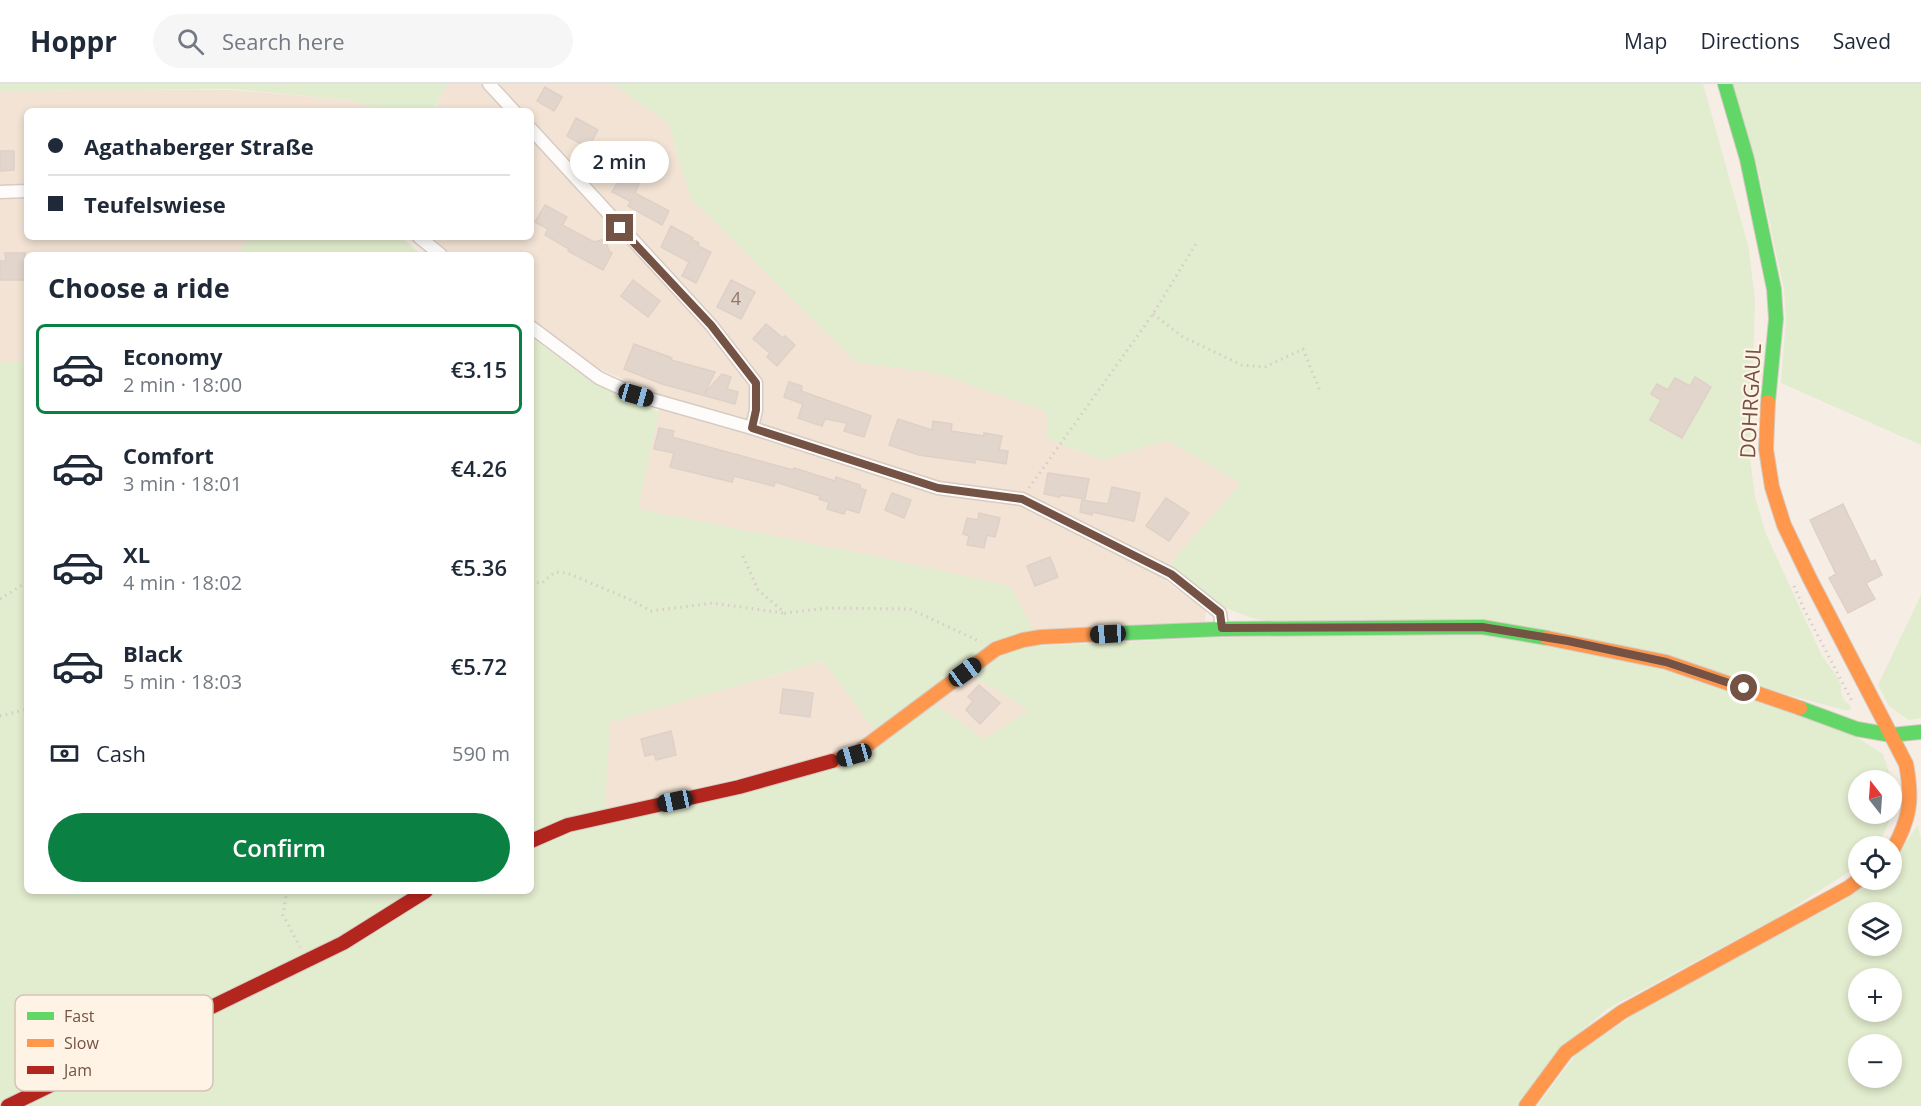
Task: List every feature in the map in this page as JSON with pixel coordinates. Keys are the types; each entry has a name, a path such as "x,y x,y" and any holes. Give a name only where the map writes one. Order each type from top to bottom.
{"street":[{"path":"489,84 511,108"},
{"name":"DOHRGAUL","path":"1725,84 1747,159 1774,289 1776,319 1766,449 1772,487 1784,525 1804,568 1906,764 1911,785 1911,806"},
{"path":"534,132 711,325 756,383 756,410 752,428"},
{"path":"0,192 24,192"},
{"path":"423,240 437,252"},
{"path":"534,329 599,378 636,395 752,428 938,488 1022,499 1171,574 1220,613 1222,628"},
{"path":"534,840 568,825 739,787 854,755 996,649 1041,637 1222,628 1482,627 1568,641 1666,662 1783,701 1857,729 1891,735 1921,732"},
{"path":"1900,836 1911,806 1921,816"},
{"path":"1526,1106 1566,1052 1622,1012 1848,888"},
{"path":"213,1006 343,943 421,894"},
{"path":"8,1106 39,1091"}],"path":[{"path":"1022,499 1153,314 1197,242"},
{"path":"1153,314 1184,337 1242,365 1265,367 1303,349 1320,391"},
{"path":"743,556 758,590 785,613"},
{"path":"534,582 542,583 555,572 567,573 651,611 713,603 785,613 828,608 910,609 996,649"},
{"path":"0,599 24,584"},
{"path":"1838,674 1852,701"},
{"path":"0,716 24,710"},
{"path":"285,894 283,915 296,942 309,959"}],"shaded area":[{"path":"447,84 613,84 668,123 691,199 856,361 940,374 1046,411 1048,439 1102,460 1167,440 1241,483 1159,576 1206,610 1205,622 1035,633 883,558 638,509 662,396 588,364 534,320 534,252 449,252 434,240 534,240 534,108 435,108"},
{"path":"233,90 349,100 375,108 24,108 24,240 247,240 240,252 24,252 24,360 0,363 0,91"},
{"path":"824,661 876,732 853,750 604,811 610,722"},
{"path":"971,675 1029,710 984,740 934,704"}],"green space":[{"path":"0,84 447,84 435,108 375,108 349,100 232,89 0,91"},
{"path":"613,84 1703,84 1749,249 1755,301 1750,458 1755,497 1766,534 1822,656 1838,678 1841,694 1850,705 1851,710 1844,710 1570,635 1274,622 1252,618 1223,607 1169,565 1241,483 1167,440 1103,460 1048,439 1046,411 940,374 856,362 691,199 668,123"},
{"path":"1727,84 1921,84 1921,445 1781,383 1786,318 1784,289 1755,156"},
{"path":"247,240 404,240 418,252 240,252"},
{"path":"534,339 582,375 659,412 638,509 1010,586 1035,633 876,732 823,661 610,722 604,822 857,761 934,704 984,739 1029,710 971,675 1015,647 1247,636 1479,633 1663,667 1850,733 1883,754 1888,770 1848,770 1848,824 1888,824 1882,836 1848,836 1848,873 1775,919 1609,1008 1557,1051 1517,1106 0,1106 0,363 24,360 24,894 534,894"},
{"path":"1921,595 1921,718 1909,720 1889,706 1878,685"},
{"path":"1918,825 1921,840 1921,1106 1537,1106 1577,1053 1645,1007 1859,890 1902,890 1902,848"}],"building":[{"path":"545,87 562,97 554,111 537,101"},
{"path":"576,118 598,130 588,148 567,136"},
{"path":"598,149 622,164 615,176 590,162"},
{"path":"0,151 14,151 14,170 0,171"},
{"path":"622,175 639,184 635,193 669,211 662,225 628,206 632,199 630,201 612,192"},
{"path":"545,205 567,217 562,225 594,242 605,239 612,253 603,270 568,251 569,249 545,235 548,229 535,222"},
{"path":"671,226 693,238 692,240 699,243 698,246 711,252 696,283 682,276 689,262 661,247"},
{"path":"5,253 24,253 24,280 0,280 0,261 6,261"},
{"path":"633,280 660,301 648,317 621,296"},
{"path":"731,280 755,292 741,319 717,307"},
{"path":"766,324 795,345 777,366 767,357 770,353 753,339"},
{"path":"634,344 672,358 671,360 715,372 704,394 722,374 731,377 727,389 738,392 735,404 662,384 624,369"},
{"path":"1695,377 1711,387 1682,438 1650,420 1661,400 1651,394 1657,384 1668,390 1675,378 1690,386"},
{"path":"789,382 802,386 801,391 871,416 864,437 844,431 847,423 825,419 822,426 798,418 803,404 784,397"},
{"path":"898,419 932,430 933,421 952,424 951,431 1002,436 999,450 1008,451 1006,464 975,459 975,463 919,455 889,445"},
{"path":"659,428 674,431 672,437 793,470 794,468 835,481 836,477 860,485 861,489 866,490 859,513 846,509 844,514 827,509 829,502 819,499 820,496 775,482 774,486 734,476 732,482 670,467 674,453 654,449"},
{"path":"1048,473 1089,479 1085,499 1044,494"},
{"path":"1112,487 1140,493 1134,521 1092,512 1092,515 1080,512 1082,500 1108,504"},
{"path":"892,493 911,500 904,518 885,510"},
{"path":"1166,498 1189,513 1169,541 1146,526"},
{"path":"1843,504 1871,562 1875,560 1882,575 1866,583 1875,599 1848,613 1829,578 1836,574 1810,520"},
{"path":"979,513 1000,518 995,537 987,535 984,548 967,545 969,536 963,534 967,518 978,520"},
{"path":"1050,557 1058,577 1035,586 1027,566"},
{"path":"979,685 1000,703 980,724 966,710 973,701 968,697"},
{"path":"783,689 813,693 810,717 780,713"},
{"path":"671,731 676,755 656,760 654,754 645,756 641,739"}],"traffic: fast":[{"path":"1725,84 1747,159 1774,289 1776,319 1768,402"},
{"path":"1101,634 1222,629 1482,627 1547,638"},
{"path":"1800,708 1857,729 1891,735 1921,732"}],"traffic: slow":[{"path":"1768,402 1766,449 1772,487 1784,525 1906,764 1909,799 1906,819 1900,836"},
{"path":"832,761 854,755 996,649 1041,637 1101,634"},
{"path":"1547,638 1666,662 1800,708"},
{"path":"1526,1106 1566,1052 1622,1012 1848,888"}],"traffic: jam":[{"path":"534,840 568,825 739,787 832,761"},
{"path":"213,1006 343,943 421,894"},
{"path":"8,1106 39,1091"}],"route":[{"path":"620,228 711,325 756,383 756,410 752,428 938,488 1022,499 1171,574 1220,613 1222,628 1482,627 1568,641 1666,662 1744,688"}]}
